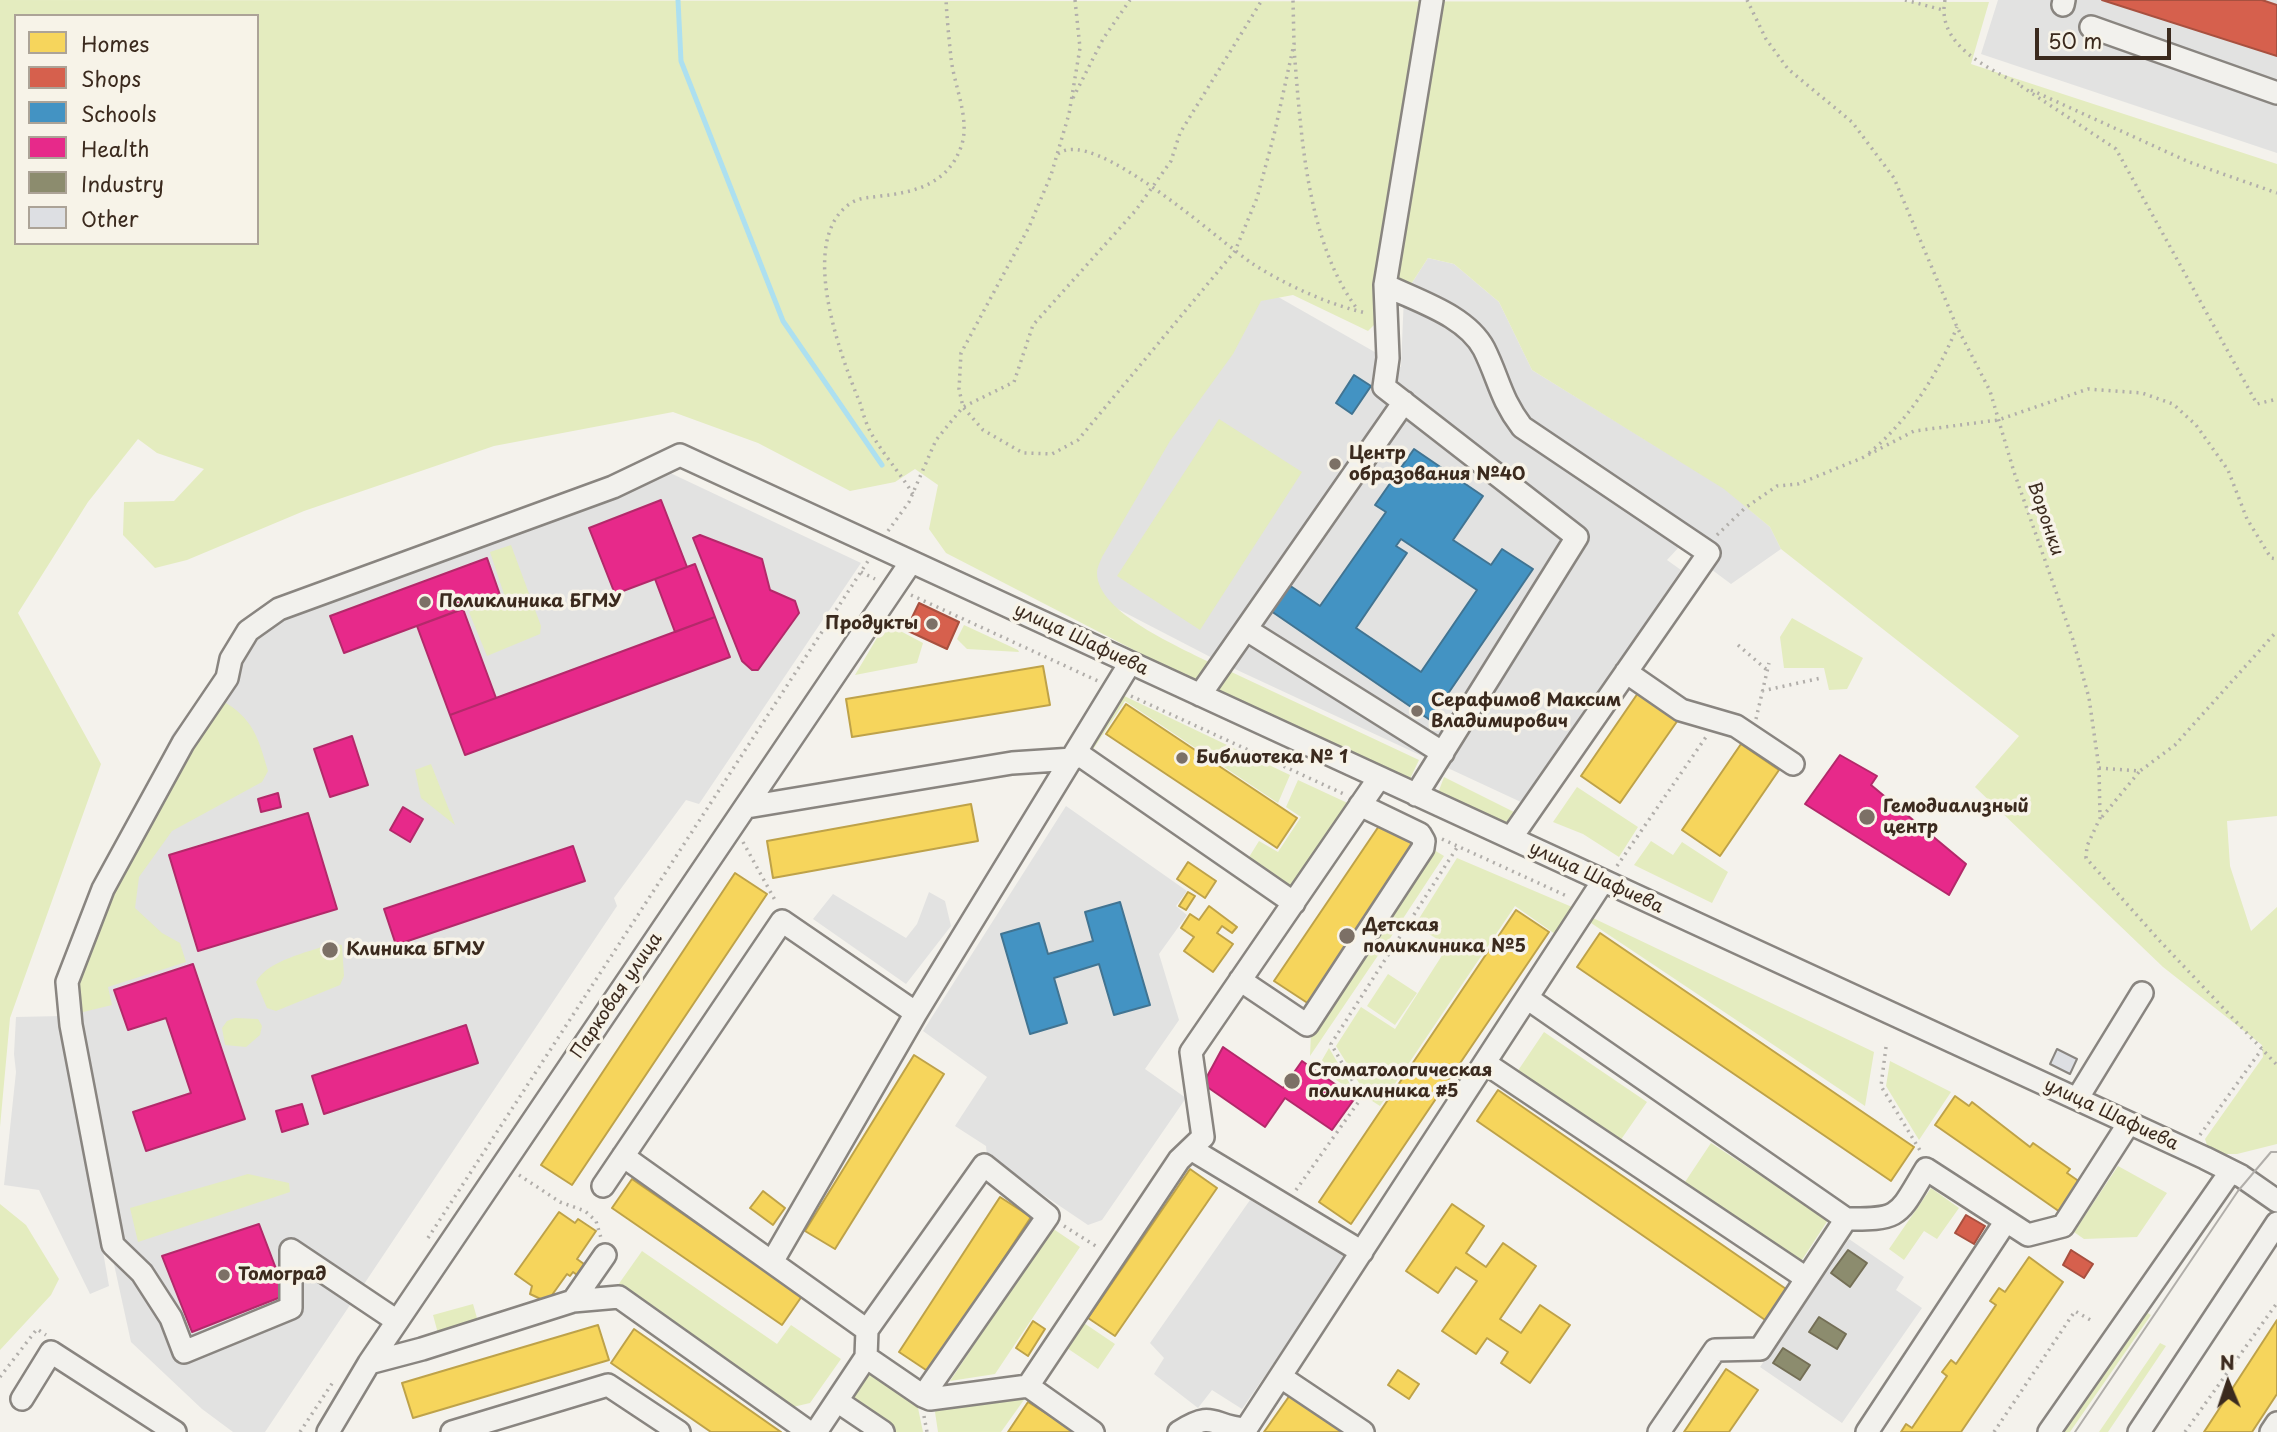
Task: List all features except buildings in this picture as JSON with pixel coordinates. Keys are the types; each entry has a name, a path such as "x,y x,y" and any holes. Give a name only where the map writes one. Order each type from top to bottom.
{"street":[{"path":"1416,795 1577,537 1384,387 1388,358 1384,317 1385,285 1432,0"},
{"path":"2091,27 2277,93"},
{"path":"1385,285 1455,320 1472,334 1483,349 1505,405 1522,427 1709,553 1511,838"},
{"path":"1200,695 1404,402"},
{"name":"улица Шафиева","path":"397,1321 291,1250 291,1308 184,1352 171,1318 142,1273 113,1245 71,1025 67,982 103,889 183,743 227,678 231,659 248,631 279,609 613,487 680,455 2205,1158 2231,1171 2277,1201"},
{"name":"Парковая улица","path":"328,1432 397,1321 911,562"},
{"path":"1247,630 1443,753"},
{"path":"772,1262 916,1013 1130,663"},
{"path":"1626,672 1681,710 1736,726 1793,764"},
{"path":"747,807 1012,763 1075,756 1294,903"},
{"path":"1028,1386 1179,1160 1203,1137 1191,1052 1379,778"},
{"path":"1241,981 1307,1025 1423,848 1424,841 1420,835 1361,803"},
{"path":"1179,1432 1195,1421 1205,1419 1214,1420 1228,1428 1246,1429 1604,881"},
{"path":"603,1186 782,921 916,1013"},
{"path":"2077,1099 2142,993"},
{"path":"1527,998 1846,1219 1884,1220 1899,1212 1926,1169 2028,1235 2063,1226 2129,1123"},
{"path":"1485,1063 1806,1278"},
{"path":"1191,1149 1362,1252"},
{"path":"623,1156 867,1330"},
{"path":"816,1432 866,1357 867,1330 984,1165 1048,1216 923,1396"},
{"path":"2049,1432 2231,1171"},
{"path":"1660,1432 1715,1350 1760,1349 1846,1219"},
{"path":"1867,1432 2006,1221"},
{"path":"2139,1432 2277,1223"},
{"path":"573,1301 605,1255"},
{"path":"369,1363 573,1301 619,1297 809,1432"},
{"path":"22,1399 51,1352 175,1432"},
{"path":"866,1357 930,1399 1028,1386 1093,1432"},
{"path":"1281,1377 1363,1432"},
{"path":"452,1432 608,1385 679,1432"},
{"path":"837,1401 883,1432"},
{"path":"2271,1432 2277,1423"}],"path":[{"path":"913,494 870,431 846,369 830,310 824,269 825,247 838,215 851,204 867,197 922,188 948,173 957,156 966,130 951,57 946,0"},
{"path":"1075,0 1080,47 1072,101 1045,194 961,352 959,389 963,407 983,430 1023,453 1052,454 1077,440 1235,251 1257,198 1294,44"},
{"path":"1072,101 1103,39 1130,0"},
{"path":"426,1240 913,494 936,440 963,407 1014,382 1033,325 1136,210 1152,188 1171,161 1180,133 1262,0"},
{"path":"1293,0 1301,131 1322,240 1344,291 1359,311"},
{"name":"Воронки","path":"1747,0 1766,39 1788,69 1852,122 1894,178 1957,327 1990,391 2073,640 2089,698 2099,768 2100,818 2087,846 2086,858 2091,867 2277,1065"},
{"path":"1905,0 1943,10"},
{"path":"1945,0 1943,10 1948,29 1972,60 2021,86 2189,162 2277,194"},
{"path":"2021,86 2116,149 2257,404 2277,400"},
{"path":"1057,155 1064,150 1076,148 1094,152 1152,188 1235,251 1304,291 1384,317"},
{"path":"1862,458 1887,438 1919,397 1943,362 1957,327"},
{"path":"1709,553 1719,530 1777,486 1798,484 1862,458 1914,431 1998,420 2088,389 2142,394 2173,404 2196,425 2228,470 2247,519 2271,558 2277,559"},
{"path":"861,572 1361,803"},
{"path":"2100,818 2140,771 2175,745 2277,632"},
{"path":"1738,645 1767,670"},
{"path":"1752,736 1769,663"},
{"path":"1762,691 1821,678"},
{"path":"1604,881 1718,720"},
{"path":"2099,768 2140,771"},
{"path":"733,825 773,892 782,921"},
{"path":"1434,835 1587,905"},
{"path":"1285,1206 1362,1097 1331,1044 1458,846"},
{"path":"1886,1047 1881,1086 1934,1174"},
{"path":"2205,1158 2199,1137 2262,1049"},
{"path":"502,1165 559,1202 596,1221 605,1255"},
{"path":"1048,1216 1114,1258"},
{"path":"2185,1432 2277,1303"},
{"path":"1994,1432 2076,1311 2094,1322"},
{"path":"300,1432 337,1377"}],"shaded area":[{"path":"1998,0 2277,0 2277,153 1981,54"},
{"name":"Центр образования №40","path":"1428,258 1454,264 1499,302 1532,370 1724,488 1770,527 1781,549 1731,584 1680,546 1667,560 1681,570 1523,803 1222,663 1056,577 1259,286 1401,367 1404,295"},
{"name":"Клиника БГМУ","path":"666,471 861,563 699,804 686,800 614,898 617,906 265,1432 233,1432 202,1409 131,1342 70,1063 109,1286 90,1294 39,1190 4,1185 16,1072 16,1017 62,1016 80,921 173,733 199,702 247,622"},
{"path":"1066,806 1187,891 1176,906 1187,915 1159,954 1179,1020 1145,1069 1186,1098 1102,1220 1088,1225 987,1157 986,1146 955,1126 987,1077 923,1031"},
{"path":"929,892 945,901 951,926 906,984 813,919 833,894 906,938 917,924"},
{"path":"1250,1200 1347,1257 1242,1409 1212,1390 1198,1408 1154,1374 1164,1358 1150,1343"},
{"path":"1849,1239 1904,1277 1896,1290 1922,1308 1842,1423 1760,1367"}],"green space":[{"path":"0,0 1989,2 1971,64 2277,164 2277,816 2227,821 2230,866 2251,931 2277,907 2277,1144 2237,1154 2210,1154 2205,1139 2263,1057 2262,1045 2163,967 1975,787 2019,736 1781,549 1770,527 1724,489 1532,370 1499,302 1454,264 1428,258 1404,295 1368,331 1293,295 1261,301 1233,354 1170,441 1102,557 1097,573 1101,588 1111,602 1143,628 1213,664 1196,682 946,553 929,529 938,485 915,469 895,482 850,491 758,443 673,412 494,446 304,511 187,560 155,568 123,535 124,502 174,501 204,469 157,453 138,439 88,502 18,613 101,764 10,1018 0,1127"},
{"path":"1219,419 1302,472 1200,630 1117,576"},
{"path":"511,545 541,626 540,634 487,656 469,612 505,597 490,552"},
{"path":"1792,618 1863,658 1847,689 1829,690 1824,668 1784,668 1780,637"},
{"path":"889,625 923,643 917,663 855,675 884,626"},
{"path":"964,625 1019,652 967,649 957,639"},
{"path":"1225,669 1419,760 1409,781 1212,692"},
{"path":"1118,693 1290,775 1278,803 1125,701 1090,754 1084,750"},
{"path":"221,700 240,714 253,730 268,771 262,782 172,831 139,877 135,908 162,933 180,943 186,962 108,987 112,1005 75,1014 74,978 135,844"},
{"path":"431,764 455,825 421,798 415,770"},
{"path":"1444,777 1514,812 1505,824 1438,793"},
{"path":"1298,780 1354,806 1295,895 1246,862 1259,841 1278,852 1301,817 1286,807"},
{"path":"1577,787 1638,827 1619,857 1583,834 1553,822"},
{"path":"1651,841 1673,855 1682,842 1728,872 1712,903 1634,865"},
{"path":"1434,850 1444,856 1387,943 1377,937"},
{"path":"1457,858 1572,907 1555,934 1515,906 1380,1106 1369,1099 1336,1046 1361,1007 1395,1029 1448,946 1415,925"},
{"path":"1593,918 1874,1052 1865,1106 1591,923"},
{"path":"330,944 342,945 344,976 340,985 276,1011 267,1008 256,982 262,974 279,963"},
{"path":"1369,948 1379,954 1310,1056 1311,1033"},
{"path":"1388,974 1417,993 1395,1025 1367,1006"},
{"path":"235,1018 258,1019 262,1026 260,1035 246,1047 225,1045 222,1028 227,1021"},
{"path":"1544,1032 1647,1102 1620,1141 1517,1072"},
{"path":"1329,1048 1356,1094 1318,1067"},
{"path":"1890,1061 1951,1092 1919,1140 1886,1086"},
{"path":"1711,1143 1828,1220 1800,1263 1683,1185"},
{"path":"2118,1166 2167,1193 2137,1237 2084,1239 2074,1232"},
{"path":"248,1174 289,1183 290,1192 138,1242 130,1208"},
{"path":"1931,1188 1959,1208 1937,1239 1924,1231 1904,1260 1889,1249"},
{"path":"0,1204 26,1225 59,1279 51,1295 0,1350"},
{"path":"1052,1228 1080,1247 995,1374 950,1381"},
{"path":"642,1251 777,1344 791,1325 841,1359 810,1403 793,1407 618,1285"},
{"path":"473,1304 479,1325 439,1337 433,1315"},
{"path":"2141,1309 2151,1315 2070,1432 2056,1432"},
{"path":"1078,1319 1115,1344 1098,1369 1061,1344"},
{"path":"2160,1343 2166,1346 2108,1432 2099,1432"},
{"path":"867,1368 917,1403 923,1432 893,1432 847,1400"},
{"path":"1026,1397 1001,1432 938,1432 935,1412 939,1406"}],"waterway":[{"path":"678,0 681,61 783,321 882,465"}],"tram line":[{"path":"2075,1432 2238,1191 2271,1152 2277,1152"}],"place":[{"name":"Центр образования №40","path":"1335,464"},
{"name":"Поликлиника БГМУ","path":"425,602"},
{"name":"Продукты","path":"932,624"},
{"name":"Серафимов Максим Владимирович","path":"1417,711"},
{"name":"Библиотека № 1","path":"1182,758"},
{"name":"Гемодиализный центр","path":"1867,817"},
{"name":"Детская поликлиника №5","path":"1347,936"},
{"name":"Клиника БГМУ","path":"330,950"},
{"name":"Стоматологическая поликлиника #5","path":"1292,1081"},
{"name":"Томоград","path":"224,1275"}]}
